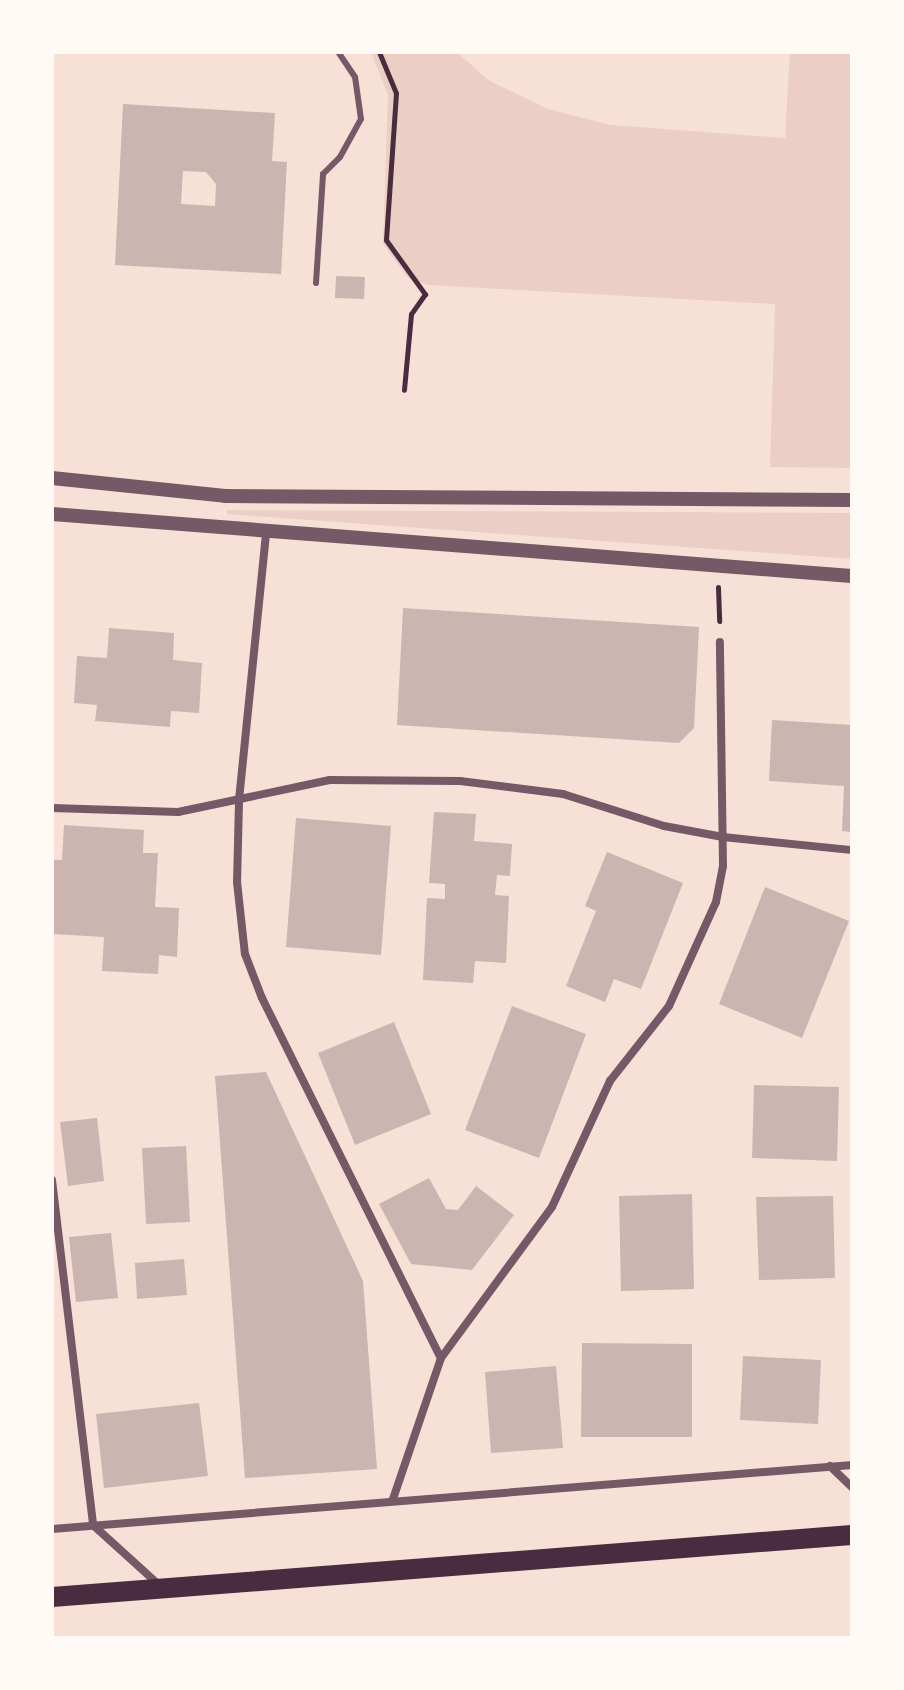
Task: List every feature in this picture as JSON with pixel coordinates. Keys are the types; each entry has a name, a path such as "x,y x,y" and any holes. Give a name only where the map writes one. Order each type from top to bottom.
{"main road":[{"path":"52,1597 852,1535"}],"street":[{"path":"52,478 225,496 852,500"},
{"path":"52,514 266,534 852,576"},
{"path":"266,534 239,802 238,909 251,974 441,1358"},
{"path":"393,1499 441,1358 530,1243 610,1081 669,1006 716,902 723,837 720,642"},
{"path":"52,808 178,812 239,802 330,780 460,781 563,794 664,826 723,837 852,850"},
{"path":"52,1180 93,1525 162,1588"},
{"path":"52,1529 393,1499 852,1465"},
{"path":"830,1466 852,1487"}],"lane":[{"path":"316,283 323,174 340,157 361,119 355,77 338,52"}],"path":[{"path":"379,52 396,93 386,240 425,294 411,314 404,390"},
{"path":"717,567 720,642"}],"shaded area":[{"path":"371,52 457,52 488,80 548,109 611,125 785,138 790,52 852,52 852,468 770,467 775,304 428,285 408,278 383,244 388,95"},
{"path":"227,510 852,513 852,559 227,514"}],"building":[{"path":"123,104 275,113 272,161 287,162 281,274 115,265","holes":["183,171 206,172 216,184 215,206 181,204"]},
{"path":"336,276 365,277 364,299 335,298"},
{"path":"403,608 699,627 694,728 679,743 397,725"},
{"path":"109,628 174,633 173,660 202,663 199,713 171,711 170,727 95,721 97,705 74,703 77,656 107,658"},
{"path":"772,720 852,725 852,832 842,831 844,786 769,781"},
{"path":"434,812 476,814 474,841 512,844 510,876 497,875 495,895 509,896 506,963 475,961 473,983 423,980 427,898 445,899 445,884 429,883"},
{"path":"296,818 391,826 381,955 286,947"},
{"path":"64,825 144,830 143,853 158,853 155,907 179,908 177,957 159,955 158,974 102,971 104,937 52,934 52,860 62,860"},
{"path":"607,852 683,883 641,989 614,979 605,1002 566,986 596,911 585,906"},
{"path":"765,887 849,921 802,1038 719,1004"},
{"path":"512,1006 586,1034 539,1158 465,1130"},
{"path":"394,1022 431,1114 355,1145 318,1053"},
{"path":"266,1072 363,1281 377,1469 245,1478 215,1076"},
{"path":"754,1085 839,1087 837,1161 752,1158"},
{"path":"97,1118 104,1181 68,1186 60,1122"},
{"path":"186,1146 190,1222 146,1224 142,1148"},
{"path":"429,1178 446,1209 458,1210 476,1186 514,1215 472,1270 411,1264 379,1204"},
{"path":"692,1194 694,1289 621,1291 619,1196"},
{"path":"833,1196 835,1278 759,1280 756,1197"},
{"path":"111,1233 118,1298 76,1302 69,1237"},
{"path":"184,1259 187,1295 137,1299 135,1263"},
{"path":"582,1343 692,1344 692,1437 581,1437"},
{"path":"743,1356 821,1360 818,1424 740,1420"},
{"path":"556,1366 563,1448 491,1453 485,1372"},
{"path":"199,1403 208,1476 104,1488 96,1414"}]}
